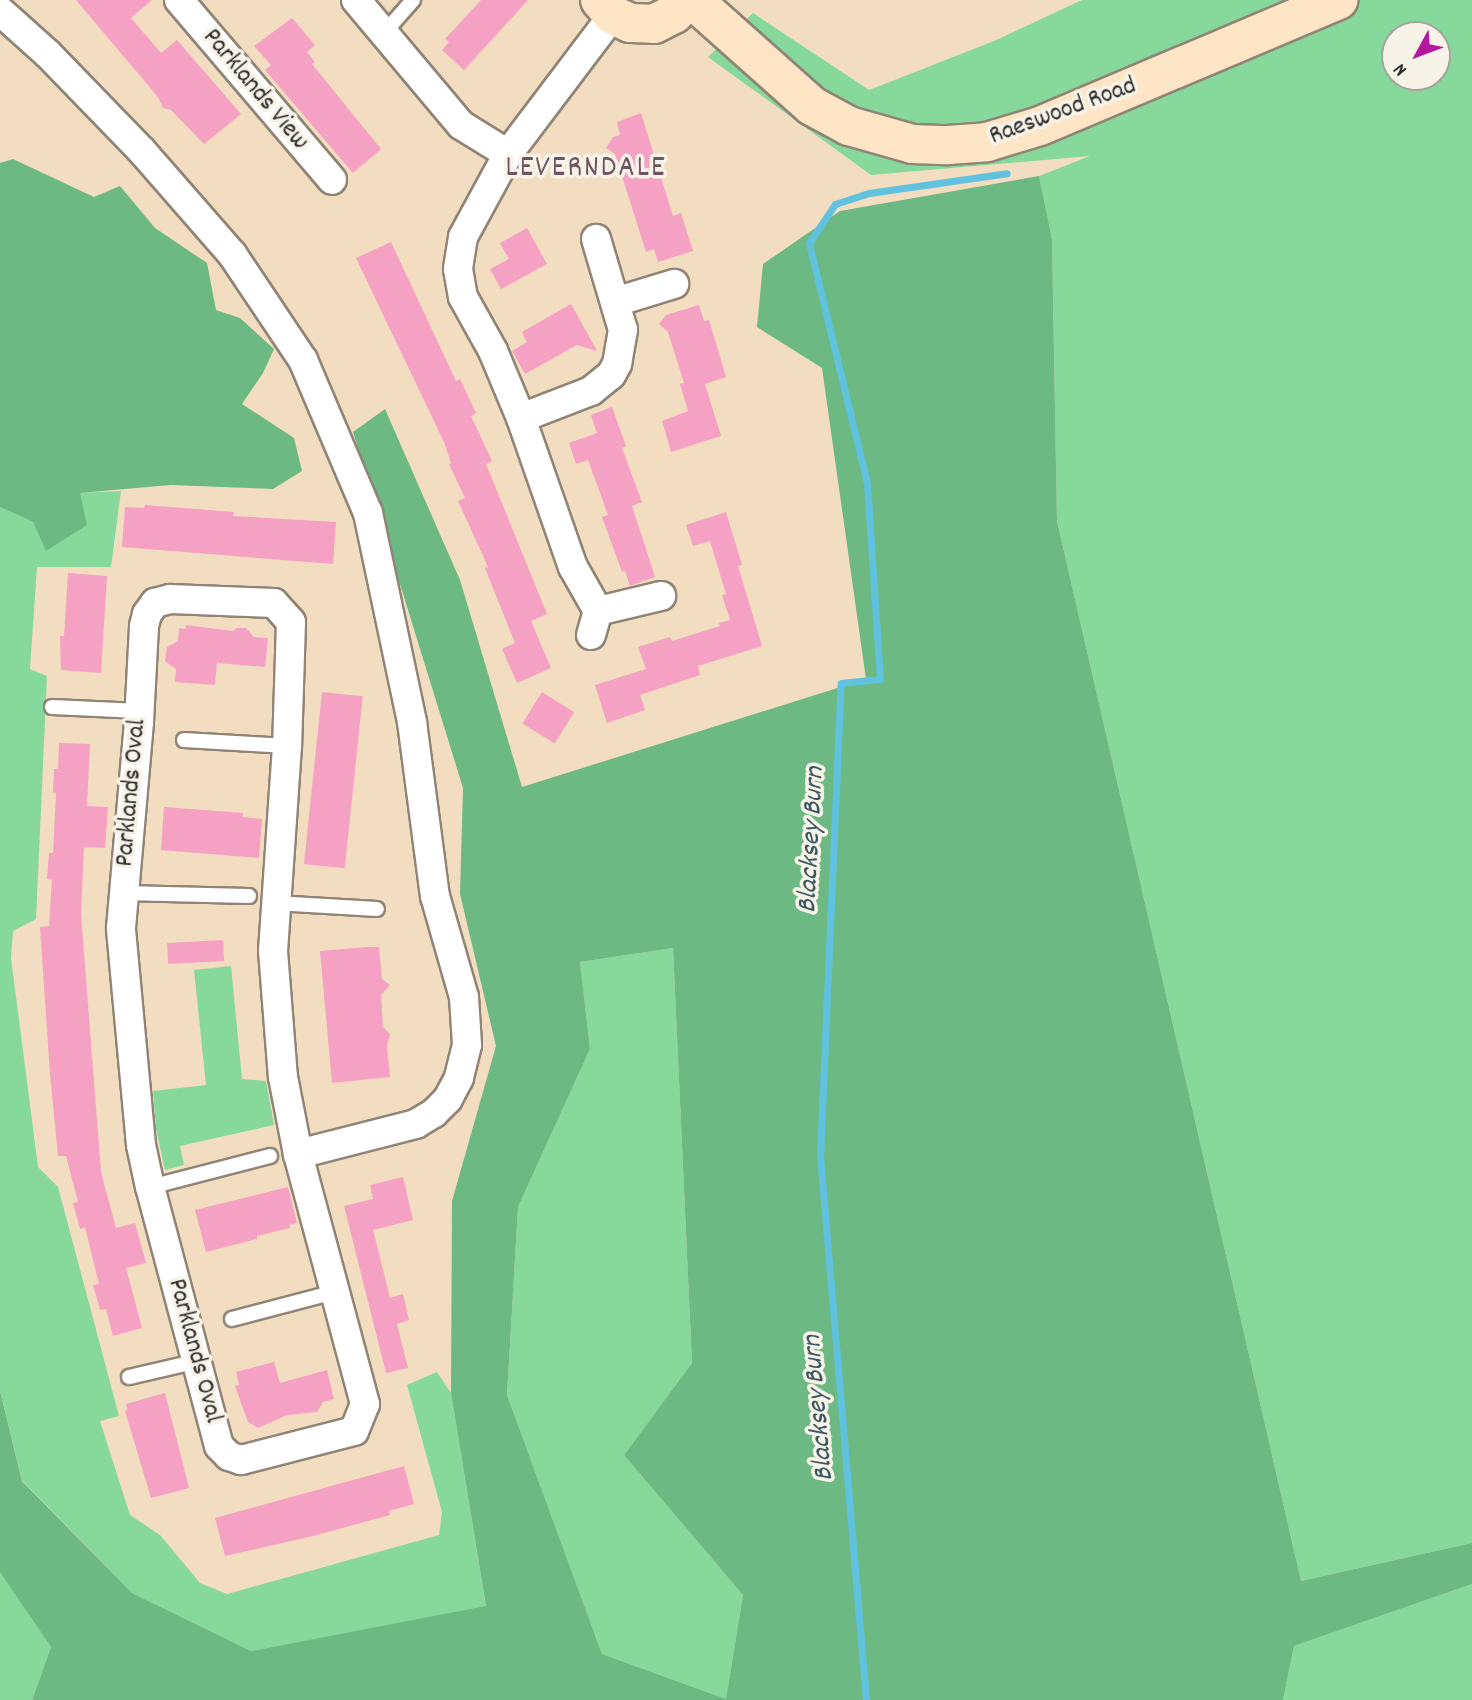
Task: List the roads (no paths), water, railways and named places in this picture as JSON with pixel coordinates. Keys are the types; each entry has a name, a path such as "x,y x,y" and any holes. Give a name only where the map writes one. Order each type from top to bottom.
{"street":[{"path":"356,0 461,125 508,154"},
{"path":"661,596 595,623 522,418 493,351 463,297 458,269 463,237 508,154 606,7 630,23 654,24 674,14 686,0"},
{"name":"Raeswood Road","path":"692,0 812,106 849,126 912,144 948,145 987,142 1040,126 1339,0"},
{"name":"Parklands View","path":"190,4 332,180"},
{"path":"0,11 48,54 142,151 232,254 303,360 368,513 412,722 435,896 464,997 467,1045 459,1079 447,1099 434,1113 416,1124 284,1155"},
{"path":"522,418 591,391 611,375 623,342 615,302 596,239"},
{"path":"615,302 674,284"},
{"name":"Parklands Oval","path":"170,598 274,603 291,622 287,746 262,900 272,951 283,1077 284,1155 335,1292 365,1404 354,1431 241,1460 229,1456 219,1446 150,1187 141,1145 121,928 140,711 144,626 147,614 155,603 170,598"}],"lane":[{"path":"384,33 413,0"},
{"path":"52,707 140,711"},
{"path":"184,740 287,746"},
{"path":"122,893 377,909"},
{"path":"150,1187 284,1155"},
{"path":"232,1319 335,1292"},
{"path":"129,1377 198,1361"}],"waterway":[{"name":"Blacksey Burn","path":"866,1700 820,1156 841,683 880,679 867,483 809,243 835,204 869,193 1007,173"}],"district":[{"name":"LEVERNDALE","path":"586,170"}]}
